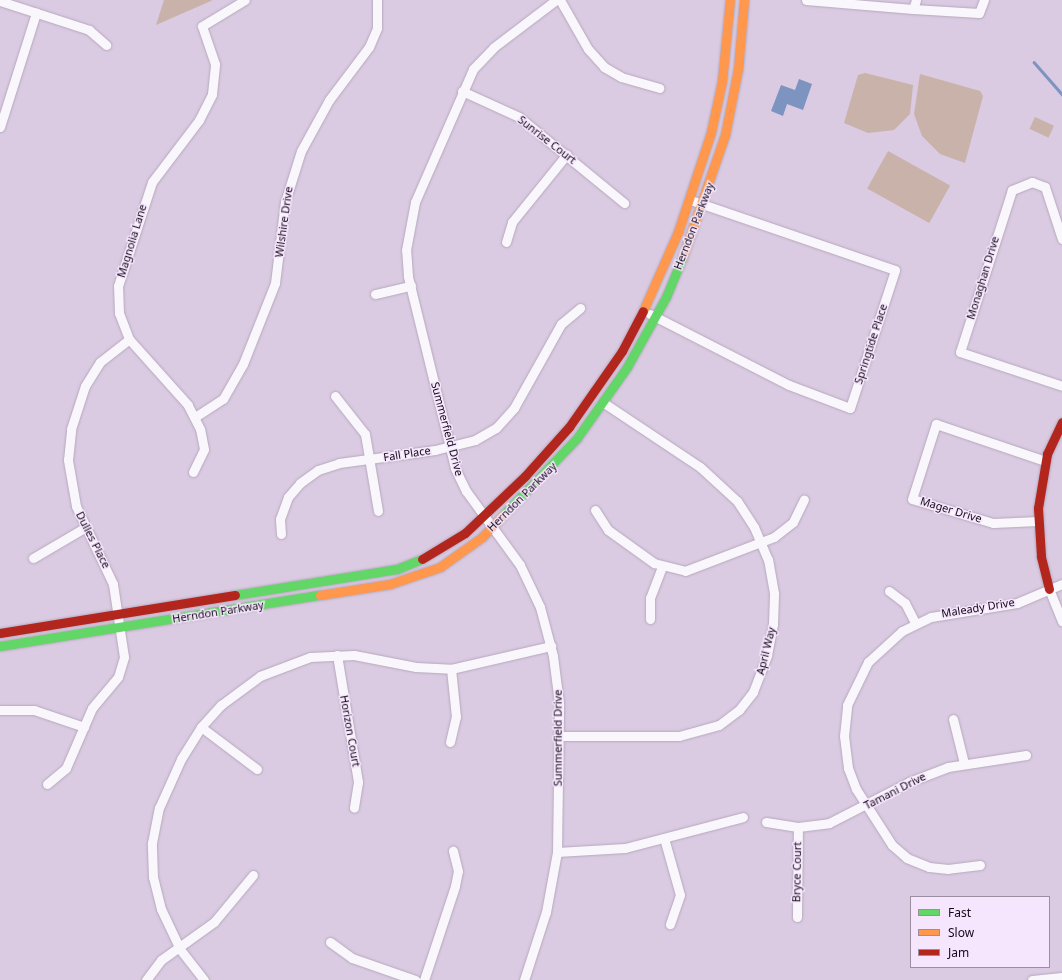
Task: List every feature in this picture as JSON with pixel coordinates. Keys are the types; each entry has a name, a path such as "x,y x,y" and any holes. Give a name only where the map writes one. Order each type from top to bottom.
{"main road":[{"name":"Herndon Parkway","path":"0,633 397,569 447,547 485,515 569,427 600,386 644,311 690,200 720,94 730,0"},
{"name":"Herndon Parkway","path":"0,646 403,582 450,561 494,526 560,459 604,403 656,317 703,205 728,122 744,0"},
{"path":"1048,589 1038,521 1045,461 1062,422"}],"street":[{"name":"Magnolia Lane","path":"193,472 204,449 195,417 129,339 119,313 118,286 140,211 158,171 199,120 214,86 213,56 202,26 245,0"},
{"name":"Wilshire Drive","path":"195,417 223,399 244,364 275,283 285,202 301,150 329,100 370,47 377,28 377,0"},
{"name":"Summerfield Drive","path":"524,980 546,912 557,852 559,736 557,679 551,646 529,583 494,526 460,480 450,446 411,286 406,250 409,220 462,91 483,57 556,0"},
{"path":"560,0 588,49 604,67 621,77 659,88"},
{"path":"806,0 980,13 984,0"},
{"path":"914,9 916,0"},
{"path":"0,1 89,30 106,45"},
{"path":"0,127 36,13"},
{"name":"Sunrise Court","path":"462,91 519,117 567,154 624,203"},
{"path":"506,242 512,222 567,154"},
{"name":"Monaghan Drive","path":"1062,239 1045,187 1032,182 1012,190 960,352 1062,386"},
{"name":"Springtide Place","path":"644,311 788,385 850,408 895,270 690,200"},
{"path":"375,294 411,286"},
{"name":"Fall Place","path":"281,534 282,510 300,483 327,467 450,446 486,434 505,419 561,324 580,308"},
{"name":"Dulles Place","path":"47,784 66,768 92,708 112,685 122,667 121,627 108,568 86,527 69,476 71,429 93,372 129,339"},
{"path":"335,396 358,422 372,459 378,511"},
{"name":"April Way","path":"559,736 688,736 712,729 739,710 759,678 772,630 772,578 762,543 745,512 717,480 604,403"},
{"name":"Mager Drive","path":"1038,521 993,523 912,499 936,424 1045,461"},
{"path":"595,510 608,530 662,567 691,570 762,543 793,522 804,499"},
{"path":"33,558 86,527"},
{"path":"650,619 650,598 662,567"},
{"name":"Maleady Drive","path":"980,865 940,869 912,860 892,845 866,806 854,784 845,752 848,705 868,662 887,642 915,623 948,612 1017,603 1062,584"},
{"path":"1048,589 1062,622"},
{"path":"889,591 905,603 915,623"},
{"path":"204,980 180,949 156,893 152,842 166,792 201,727 221,705 260,676 296,661 337,655 451,668 551,646"},
{"name":"Horizon Court","path":"337,655 358,782 354,808"},
{"path":"450,742 456,718 451,668"},
{"path":"0,710 34,710 84,727"},
{"path":"953,719 964,763"},
{"path":"201,727 257,769"},
{"name":"Tamani Drive","path":"766,822 798,827 829,823 866,806 915,779 964,763 1026,755"},
{"path":"557,852 602,851 664,838 743,817"},
{"name":"Bryce Court","path":"797,917 798,827"},
{"path":"664,838 680,895 670,924"},
{"path":"424,980 455,886 458,871 453,851"},
{"path":"146,980 161,960 180,949 214,922 253,875"},
{"path":"330,942 352,958 415,980"},
{"path":"1032,980 1062,977"}],"shaded area":[{"path":"164,0 213,0 156,25"},
{"path":"865,73 913,85 910,114 894,130 868,133 844,123 858,75"},
{"path":"920,74 980,91 983,96 965,163 940,154 922,136 914,114"},
{"path":"1035,117 1054,126 1049,138 1030,129"},
{"path":"888,151 950,185 929,223 867,189"}],"water":[{"path":"799,79 812,84 803,110 787,104 783,116 771,111 781,85 795,90"}],"waterway":[{"path":"1034,62 1062,94"}],"traffic: fast":[{"path":"503,515 577,438 627,367 666,297 683,256"},
{"path":"235,595 397,569 422,559"},
{"path":"0,646 320,595"}],"traffic: slow":[{"path":"643,311 678,232 711,132 722,81 730,0"},
{"path":"683,256 725,135 738,69 744,0"},
{"path":"320,595 390,584 440,567 482,537 503,515"}],"traffic: jam":[{"path":"422,559 465,533 525,476 569,427 622,351 643,311"},
{"path":"1049,589 1041,556 1038,508 1047,454 1062,422"},
{"path":"0,633 235,595"}]}
